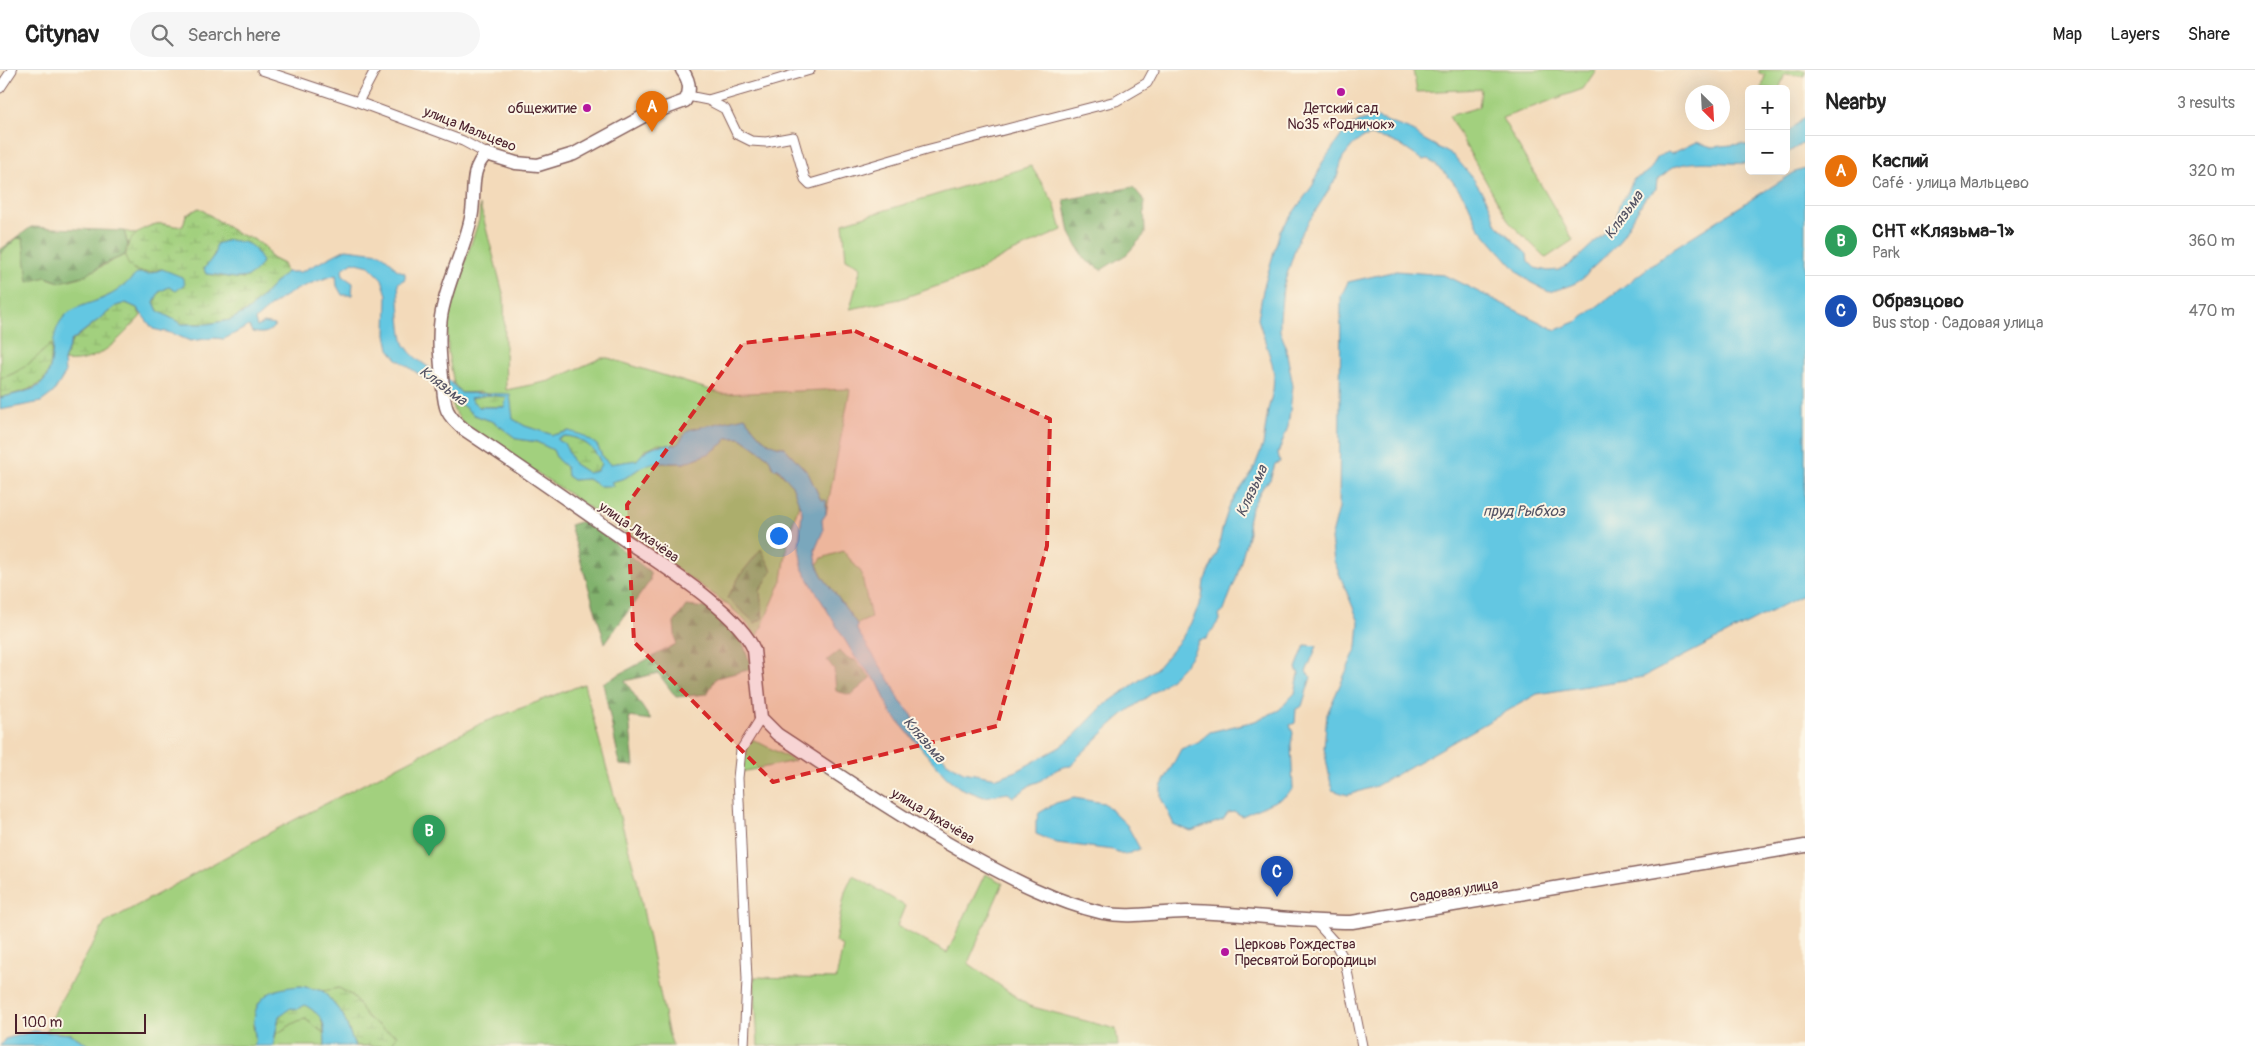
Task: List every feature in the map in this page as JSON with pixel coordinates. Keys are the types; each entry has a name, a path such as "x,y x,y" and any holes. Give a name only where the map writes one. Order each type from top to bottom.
{"street":[{"path":"0,88 12,70"},
{"name":"улица Мальцево","path":"262,70 358,102 463,141 487,154 516,163 538,165 574,154 644,116 679,105 688,96"},
{"path":"358,102 375,70"},
{"path":"682,70 689,83 688,96 708,100 725,109 737,134 751,141 766,142 793,137 805,179 810,184 926,150 1116,101 1147,83 1154,70"},
{"path":"708,100 810,70"},
{"name":"улица Лихачёва","path":"487,154 479,160 474,180 471,218 441,315 440,356 445,406 449,417 464,430 664,567 737,623 751,641 754,650 761,718 776,734 913,824 1028,886 1064,902 1106,913"},
{"path":"744,1046 748,980 738,778 742,750 761,718"},
{"name":"Садовая улица","path":"1106,913 1139,915 1188,912 1272,916 1316,922 1352,922 1805,846"},
{"path":"1316,922 1335,943 1345,961 1362,1046"}],"highlighted area":[{"path":"855,331 1050,419 1047,546 997,726 773,782 634,642 627,505 743,343"}],"green space":[{"path":"1413,70 1596,70 1583,89 1502,118 1573,240 1546,258 1509,222 1449,116 1479,107 1481,89 1417,92"},
{"path":"1759,70 1805,70 1805,76 1785,74 1781,85 1763,85 1765,75 1759,73"},
{"path":"1031,166 1054,203 1062,230 1006,255 972,274 900,299 850,309 861,267 846,259 843,223"},
{"path":"1133,187 1144,200 1145,234 1127,254 1101,270 1084,259 1070,233 1064,200"},
{"path":"480,205 504,297 506,390 550,381 601,358 608,358 723,394 848,389 850,390 826,514 826,501 821,500 808,473 784,447 766,441 745,417 677,445 657,444 645,450 637,461 610,464 603,458 597,445 569,431 553,435 525,426 513,419 481,392 461,393 454,384 448,353 447,315 479,220"},
{"path":"199,208 238,234 253,239 265,247 271,258 283,264 286,272 110,295 75,310 52,361 0,398 0,254 17,238 23,239 46,277 58,281 78,278 125,255 128,245 124,231 136,234 155,224 175,227 183,226 186,215"},
{"path":"199,208 238,234 253,239 265,247 271,258 283,264 286,272 249,310 230,320 207,324 182,324 158,311 154,302 159,292 169,287 162,269 147,272 136,270 129,265 126,257 127,248 132,238 141,230 157,224 183,226 186,215","holes":["217,249 244,279 206,274 204,269"]},
{"path":"31,227 124,231 128,245 125,255 104,264 86,275 60,282 46,277 28,282 23,239 17,238 0,254 0,250"},
{"path":"126,303 137,308 141,316 117,341 88,359 64,361 72,341 116,306"},
{"path":"51,344 51,359 46,378 33,388 0,398 0,378 21,369"},
{"path":"487,395 507,397 504,407 479,407 470,400 470,398"},
{"path":"452,397 474,415 494,422 517,439 537,442 553,450 557,459 566,467 567,476 573,480 588,479 599,486 613,485 610,482 625,478 643,466 652,463 684,463 710,453 726,438 741,438 768,457 774,468 777,468 792,485 800,501 789,535 782,580 757,638 743,619 715,595 462,422 453,409"},
{"path":"565,436 582,441 592,448 601,464 597,471 588,473 574,464 558,438"},
{"path":"586,520 650,572 650,581 605,643 570,525"},
{"path":"761,549 772,570 760,591 763,618 755,623 727,598 741,574"},
{"path":"843,551 861,572 871,618 857,624 823,577 817,565 822,558"},
{"path":"686,606 708,608 742,640 752,669 716,678 707,694 676,697 658,673 625,681 651,720 629,717 634,766 620,765 603,683 676,644 674,623"},
{"path":"839,651 849,659 855,660 871,678 851,695 836,691 834,669 827,660"},
{"path":"584,684 637,880 668,1032 673,1046 355,1046 351,1032 324,991 301,986 267,994 257,1006 253,1025 256,1041 254,1046 90,1046 71,1034 46,1032 58,1005 105,923 271,832 482,723"},
{"path":"752,739 795,761 741,772 745,748"},
{"path":"985,874 1003,883 968,963 1029,1006 1116,1029 1118,1046 758,1046 754,977 836,979 843,946 835,942 845,892 853,875 905,906 897,926 947,953"},
{"path":"339,988 353,996 367,1017 385,1030 397,1035 391,1046 355,1046 343,1015 323,991"},
{"path":"305,1005 320,1014 325,1034 305,1019 294,1023 276,1034 279,1016 291,1007"},
{"path":"291,1007 324,1026 325,1046 273,1046 276,1034"}],"water":[{"name":"Клязьма","path":"1375,117 1413,131 1423,139 1454,156 1472,177 1488,201 1497,225 1527,254 1528,261 1535,268 1548,271 1559,270 1572,263 1608,230 1616,219 1619,205 1627,194 1633,179 1648,171 1654,165 1657,157 1668,152 1671,154 1696,142 1712,147 1741,144 1745,145 1745,163 1708,162 1686,164 1669,170 1657,180 1656,189 1645,198 1617,245 1582,279 1571,285 1549,292 1530,282 1520,274 1478,226 1466,199 1450,178 1429,159 1422,160 1400,145 1386,139 1371,136 1362,138 1353,145 1343,157 1337,177 1299,237 1283,287 1280,331 1285,344 1293,386 1288,427 1278,453 1280,462 1275,464 1270,480 1264,485 1251,509 1248,522 1249,532 1236,579 1223,612 1219,615 1220,619 1206,639 1199,640 1185,665 1175,675 1119,718 1071,766 1062,767 1054,771 1013,797 1008,793 984,797 960,788 946,777 891,713 878,683 855,657 803,570 799,547 802,512 792,485 778,468 774,469 768,457 741,438 726,438 724,443 710,453 684,463 652,463 643,466 625,478 611,482 614,486 599,486 588,479 573,480 567,476 566,467 557,459 553,450 537,442 517,439 494,422 474,415 452,397 397,359 389,349 386,334 387,295 382,279 369,266 353,262 342,269 343,276 353,283 352,295 342,295 337,286 336,275 302,287 283,297 255,320 257,327 264,323 275,325 265,333 252,332 249,326 224,339 214,338 190,341 174,334 153,329 137,308 126,303 116,306 71,341 64,361 65,374 53,393 41,402 0,410 0,398 32,389 40,385 46,378 51,362 55,335 58,326 67,314 72,310 112,294 138,273 149,274 162,269 182,277 185,284 176,291 169,287 159,292 154,302 158,311 182,324 207,324 230,320 249,310 286,272 301,272 346,249 380,253 396,269 405,273 405,279 398,283 399,306 403,341 410,352 448,380 461,393 510,394 513,419 525,426 553,435 569,431 582,435 597,445 603,458 610,464 637,460 654,446 677,445 688,430 745,417 757,433 766,441 784,447 808,473 821,500 826,500 826,514 822,520 823,531 815,550 817,565 823,577 857,624 857,630 892,684 900,701 912,715 919,730 947,762 963,772 997,778 1017,771 1060,747 1075,735 1102,707 1158,667 1182,638 1193,619 1202,598 1204,581 1217,553 1230,504 1253,471 1263,445 1274,375 1258,319 1263,290 1280,231 1313,185 1322,163 1346,129 1359,121","holes":["487,395 507,397 504,407 479,407 470,398","571,437 587,444 596,453 601,464 597,471 588,473 574,464 564,443 558,441 558,438"]},
{"path":"1805,117 1805,144 1803,143 1790,151 1790,130"},
{"name":"пруд Рыбхоз","path":"1805,169 1805,594 1643,677 1537,694 1376,786 1348,795 1332,790 1324,748 1327,714 1357,647 1359,622 1334,561 1331,539 1339,508 1341,296 1348,282 1396,271 1444,275 1556,330 1578,321 1674,248 1795,172"},
{"path":"229,240 253,247 262,262 250,275 244,277 206,274 204,269 215,254 216,244"},
{"path":"1305,645 1317,646 1306,672 1311,677 1302,706 1296,709 1295,723 1290,725 1293,733 1291,744 1293,789 1284,797 1242,816 1235,812 1228,813 1223,820 1191,831 1174,825 1161,798 1161,787 1181,749 1198,742 1210,732 1255,721 1279,710 1295,693 1299,674 1296,668"},
{"path":"1074,798 1104,803 1127,825 1140,849 1125,855 1113,850 1057,843 1036,834 1036,822 1039,813 1056,803"},
{"path":"301,986 323,991 343,1015 355,1046 325,1046 324,1026 317,1014 305,1005 296,1010 291,1008 279,1016 273,1046 254,1046 255,1015 261,1000 274,991"},
{"path":"34,1031 71,1034 90,1046 0,1046 5,1039"}],"place":[{"name":"Детский сад №35 «Родничок»","path":"1341,92"},
{"name":"общежитие","path":"587,108"},
{"name":"Каспий","path":"652,132"},
{"name":"СНТ «Клязьма-1»","path":"429,856"},
{"name":"Образцово","path":"1277,897"},
{"name":"Церковь Рождества Пресвятой Богородицы","path":"1225,952"}]}
